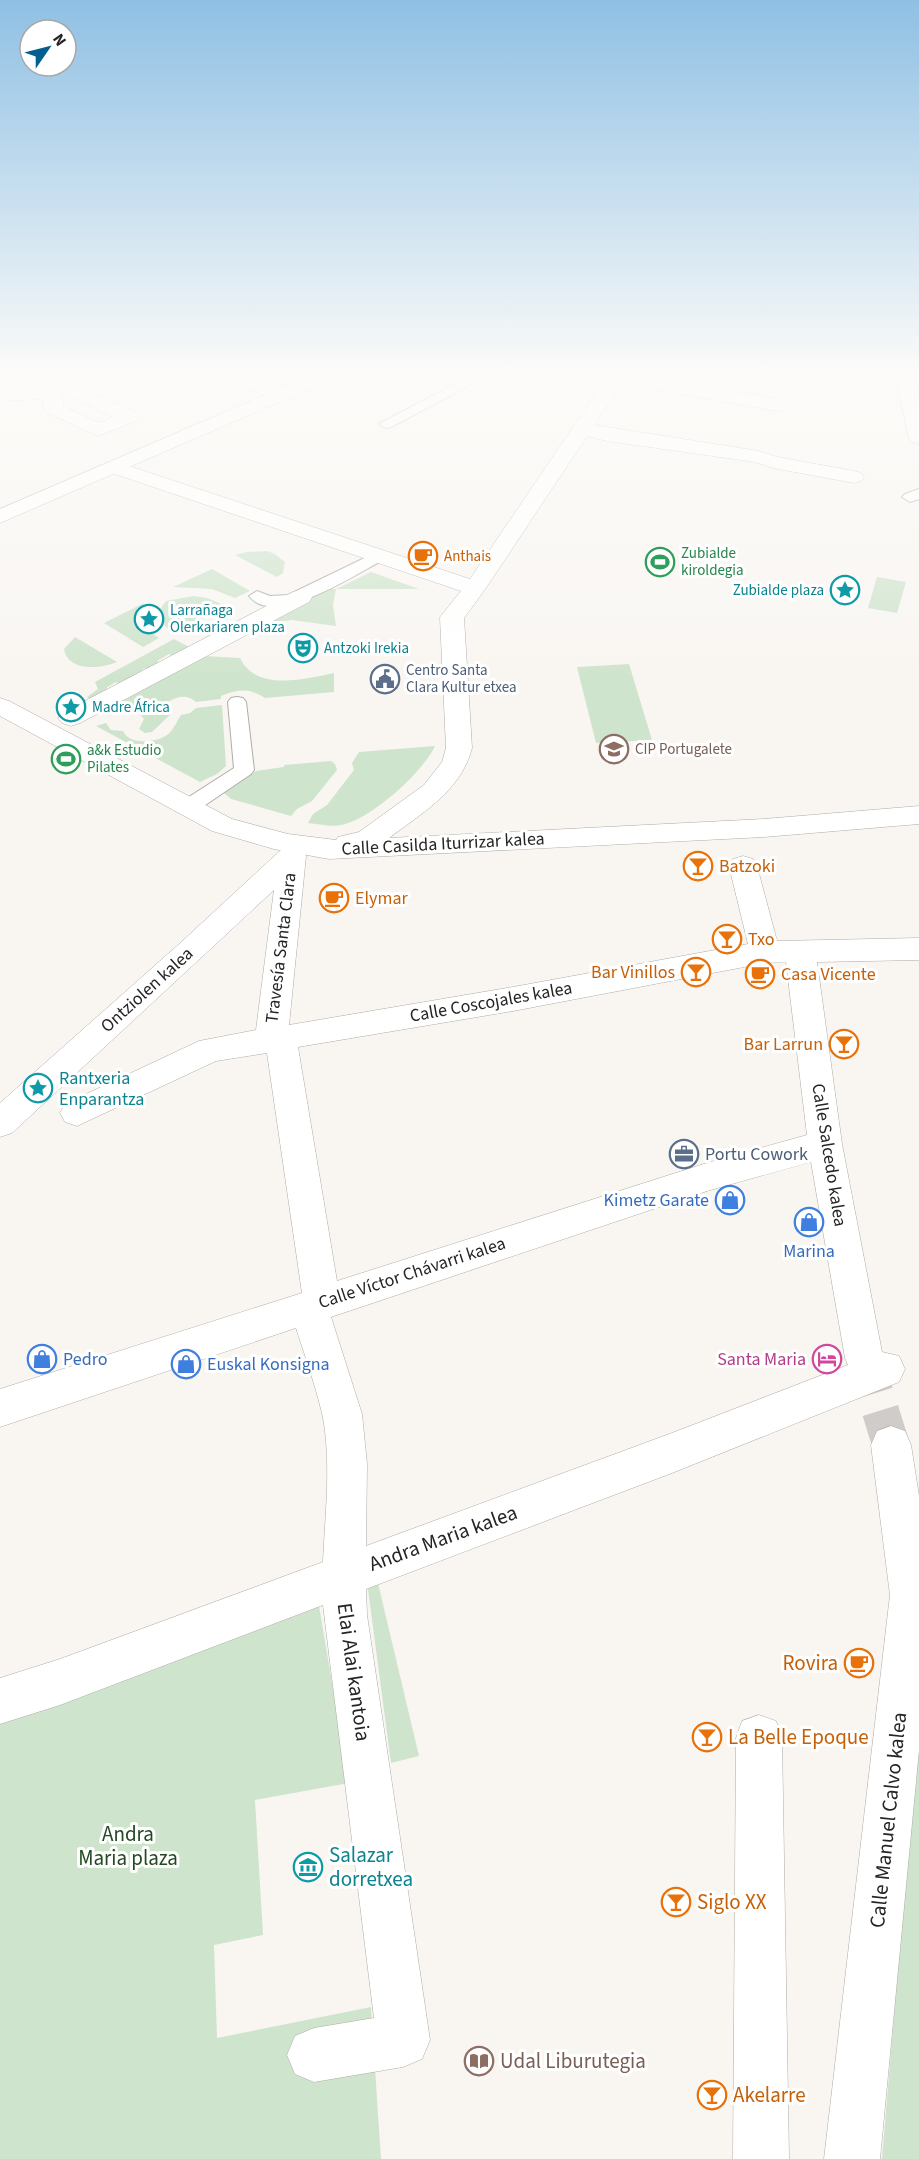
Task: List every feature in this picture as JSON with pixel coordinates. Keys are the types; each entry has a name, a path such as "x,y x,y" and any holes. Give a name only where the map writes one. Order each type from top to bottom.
{"street":[{"path":"0,517 91,477"},
{"path":"142,477 475,588"},
{"path":"329,850 368,838 434,791 455,763 459,748 452,617 475,588 549,477"},
{"path":"71,718 301,597"},
{"name":"Calle Casilda Iturrizar kalea","path":"0,706 222,825 254,836 296,846 329,850 764,828 919,815"},
{"name":"Travesía Santa Clara","path":"292,856 276,1040 316,1305"},
{"name":"Ontziolen kalea","path":"0,1123 292,856"},
{"path":"743,866 765,952"},
{"name":"Calle Coscojales kalea","path":"76,1113 210,1050 765,952 919,949"},
{"name":"Calle Salcedo kalea","path":"800,952 825,1144 874,1364"},
{"name":"Calle Víctor Chávarri kalea","path":"0,1408 707,1177 825,1144"},
{"name":"Elai Alai kantoia","path":"314,2055 404,2040 345,1615 342,1575 346,1537 345,1432 316,1305"},
{"name":"Andra Maria kalea","path":"0,1701 60,1682 672,1453 874,1364"},
{"name":"Calle Manuel Calvo kalea","path":"852,2159 912,1595 891,1445"},
{"path":"759,1738 761,2159"}],"lane":[{"path":"370,554 301,597 279,602 264,592 295,588 370,554"},
{"path":"188,807 244,770 237,702"}],"green space":[{"path":"267,551 285,562 283,573 277,577 235,555 247,552"},
{"path":"212,569 250,591 235,598 212,589 173,587"},
{"path":"371,572 419,589 336,589"},
{"path":"877,577 906,582 897,613 868,608"},
{"path":"324,589 336,589 333,605 336,626 292,620 271,623 269,620"},
{"path":"193,596 207,598 226,606 174,634 160,621 158,612 166,601"},
{"path":"144,603 142,614 144,624 159,638 143,647 104,623"},
{"path":"75,637 117,662 86,667 72,662 64,649"},
{"path":"174,639 191,648 175,657 169,654 157,661 161,664 150,671 145,668 121,685 116,682 106,688 109,690 92,700 87,697 98,689 95,682"},
{"path":"203,656 240,658 247,669 257,676 269,679 296,680 334,673 334,692 265,698 254,692 238,691 221,696 221,699 196,702 189,698 178,697 167,703 166,709 171,714 152,732 145,733 139,729 144,719 136,710 124,709 108,716 107,710"},
{"path":"629,664 652,740 596,743 577,667"},
{"path":"222,705 226,766 217,774 200,782 96,726 106,723 111,730 123,731 126,736 137,741 156,740 169,733 181,715 190,713 196,708"},
{"path":"435,746 429,757 409,780 369,813 341,825 308,823 313,814 327,805 354,770 352,763 359,752"},
{"path":"331,761 337,770 312,801 297,809 291,816 231,799 224,793 256,771 284,767 284,765"},
{"path":"377,1579 419,1756 391,1763 367,1582"},
{"name":"Andra Maria plaza","path":"319,1606 349,1783 255,1800 263,1935 214,1945 217,2038 371,2007 381,2159 0,2159 0,1714"},
{"path":"919,1718 919,2159 882,2159"}],"tunnel":[{"path":"864,1358 891,1445"}],"place":[{"name":"Anthais","path":"423,556"},
{"name":"Zubialde kiroldegia","path":"660,562"},
{"name":"Zubialde plaza","path":"845,590"},
{"name":"Larrañaga Olerkariaren plaza","path":"149,619"},
{"name":"Antzoki Irekia","path":"303,648"},
{"name":"Centro Santa Clara Kultur etxea","path":"385,679"},
{"name":"Madre África","path":"71,707"},
{"name":"CIP Portugalete","path":"614,749"},
{"name":"a&k Estudio Pilates","path":"66,759"},
{"name":"Batzoki","path":"698,866"},
{"name":"Elymar","path":"334,898"},
{"name":"Txo","path":"727,939"},
{"name":"Bar Vinillos","path":"696,972"},
{"name":"Casa Vicente","path":"760,974"},
{"name":"Bar Larrun","path":"844,1044"},
{"name":"Rantxeria Enparantza","path":"38,1088"},
{"name":"Portu Cowork","path":"684,1154"},
{"name":"Kimetz Garate","path":"730,1200"},
{"name":"Marina","path":"809,1222"},
{"name":"Pedro","path":"42,1359"},
{"name":"Santa Maria","path":"827,1359"},
{"name":"Euskal Konsigna","path":"186,1364"},
{"name":"Rovira","path":"859,1663"},
{"name":"La Belle Epoque","path":"707,1737"},
{"name":"Salazar dorretxea","path":"308,1867"},
{"name":"Siglo XX","path":"676,1902"},
{"name":"Udal Liburutegia","path":"479,2061"},
{"name":"Akelarre","path":"712,2095"}]}
